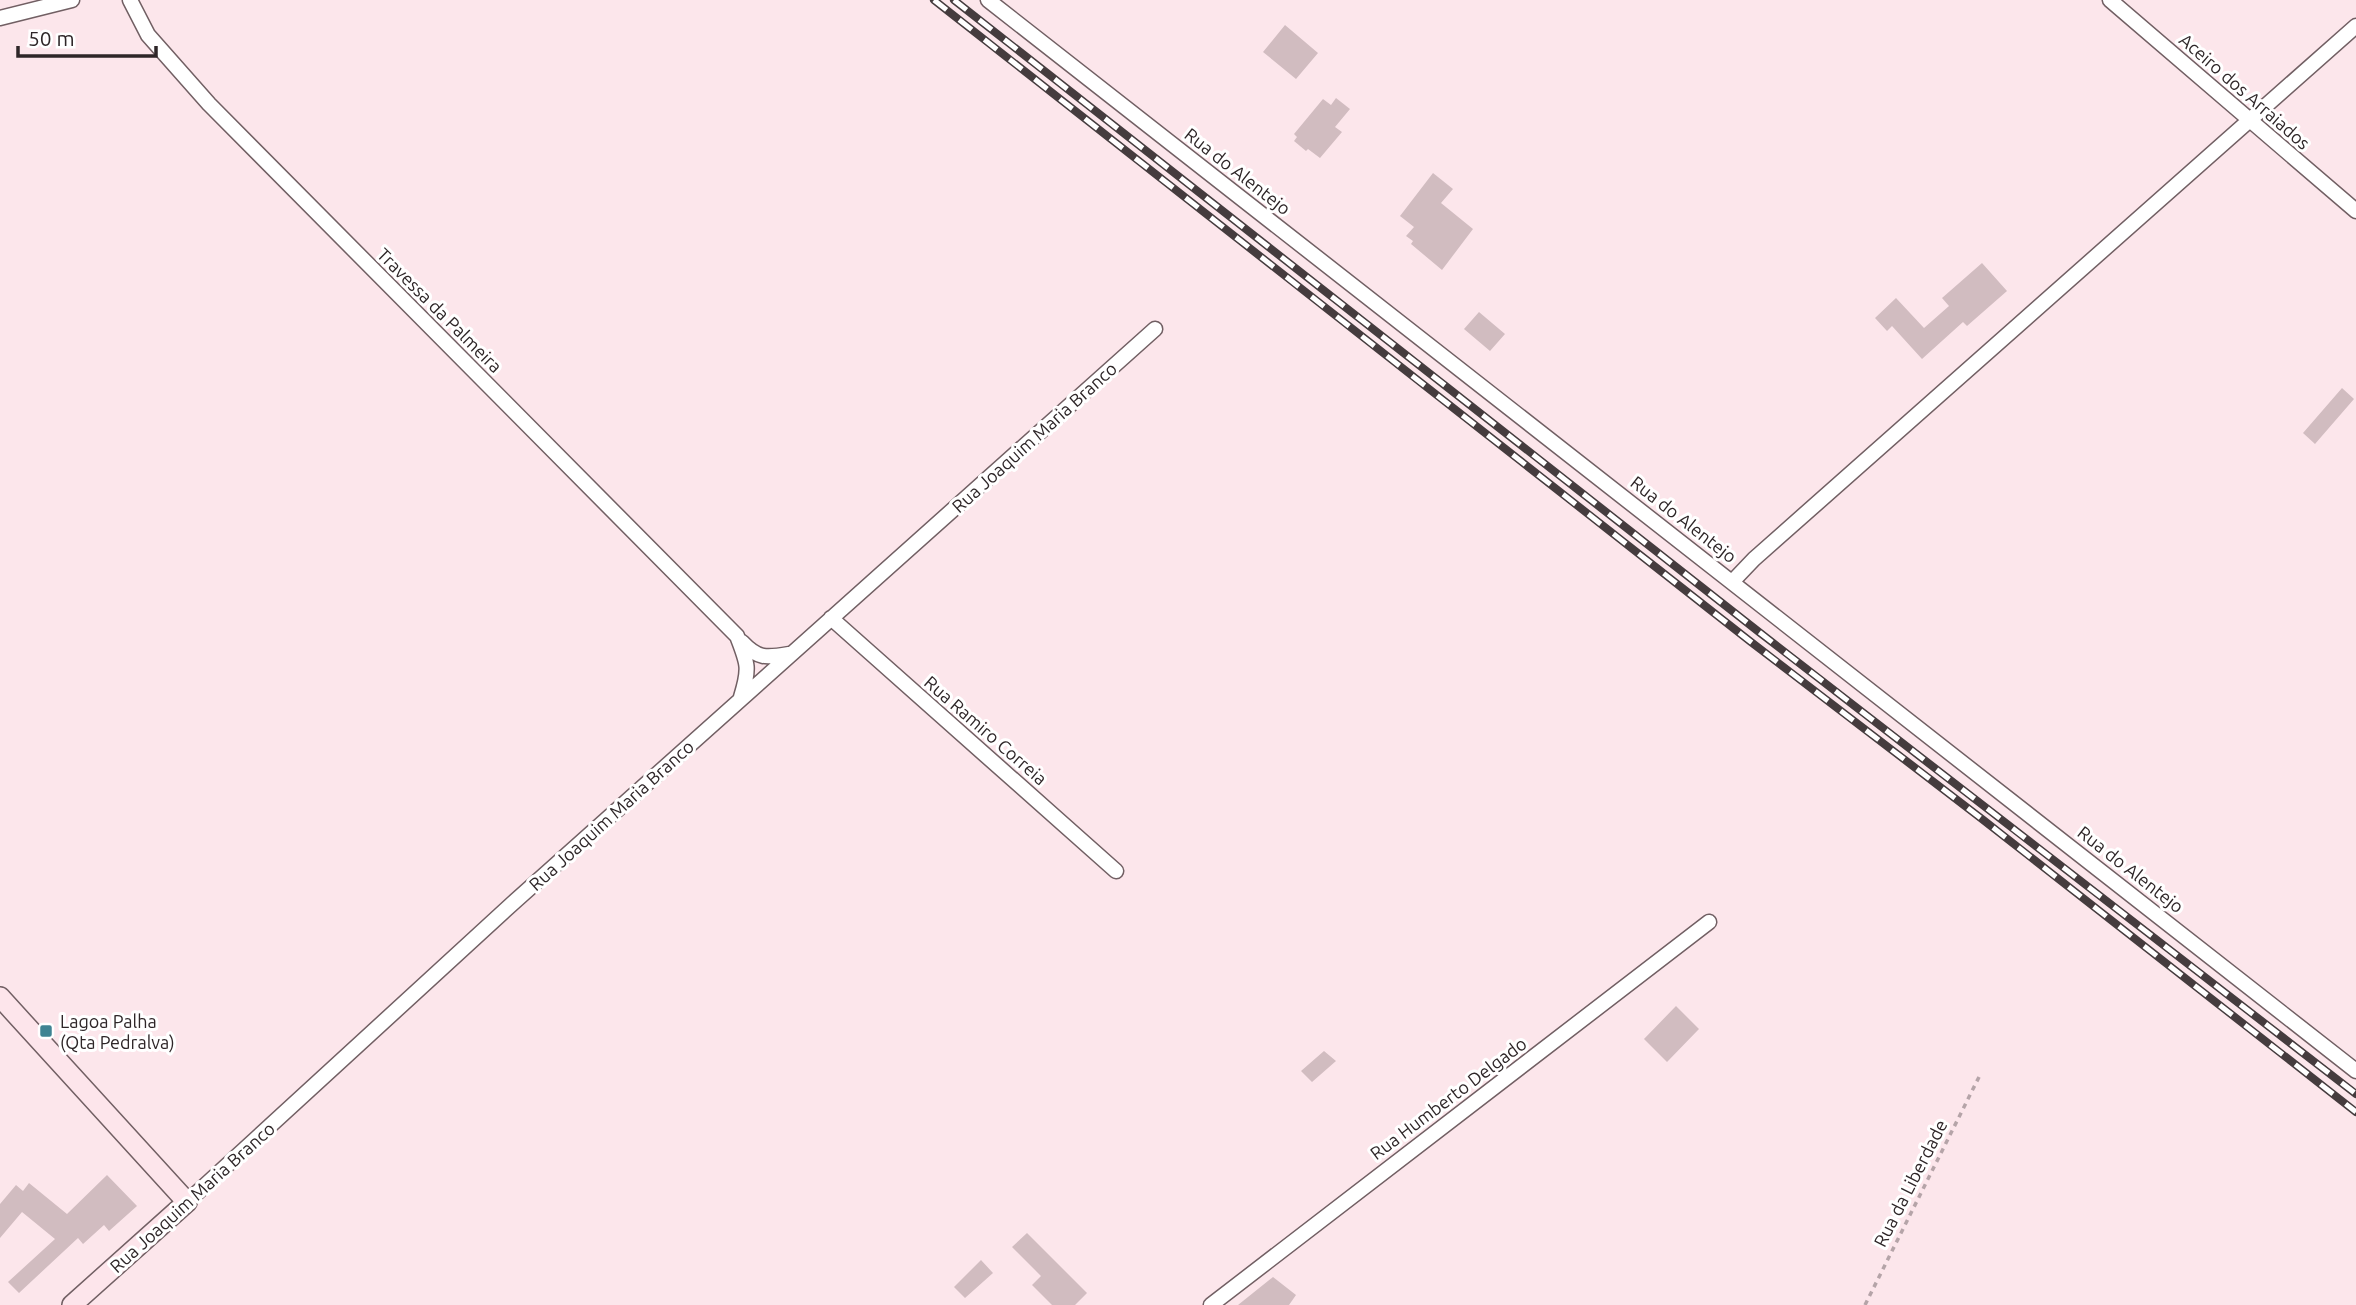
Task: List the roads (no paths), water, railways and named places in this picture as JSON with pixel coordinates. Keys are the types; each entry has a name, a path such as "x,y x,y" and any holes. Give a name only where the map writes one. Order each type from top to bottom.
{"street":[{"path":"0,18 72,0"},
{"name":"Travessa da Palmeira","path":"130,0 148,35 209,104 753,654 769,657 790,654"},
{"name":"Rua do Alentejo","path":"988,0 2356,1071"},
{"name":"Aceiro dos Arraiados","path":"2110,0 2356,211"},
{"path":"1733,582 1765,550 2356,26"},
{"name":"Rua Joaquim Maria Branco","path":"72,1305 513,903 1154,329"},
{"name":"Rua Ramiro Correia","path":"831,618 1116,871"},
{"name":"Travessa da Palmeira","path":"737,636 747,660 748,675 741,698"},
{"name":"Rua Humberto Delgado","path":"1211,1305 1709,922"},
{"path":"0,997 187,1202"}],"railway":[{"path":"934,0 1751,642 2356,1112"},
{"path":"954,0 1759,632 2356,1094"}],"place":[{"name":"Lagoa Palha (Qta Pedralva)","path":"46,1031"}]}
